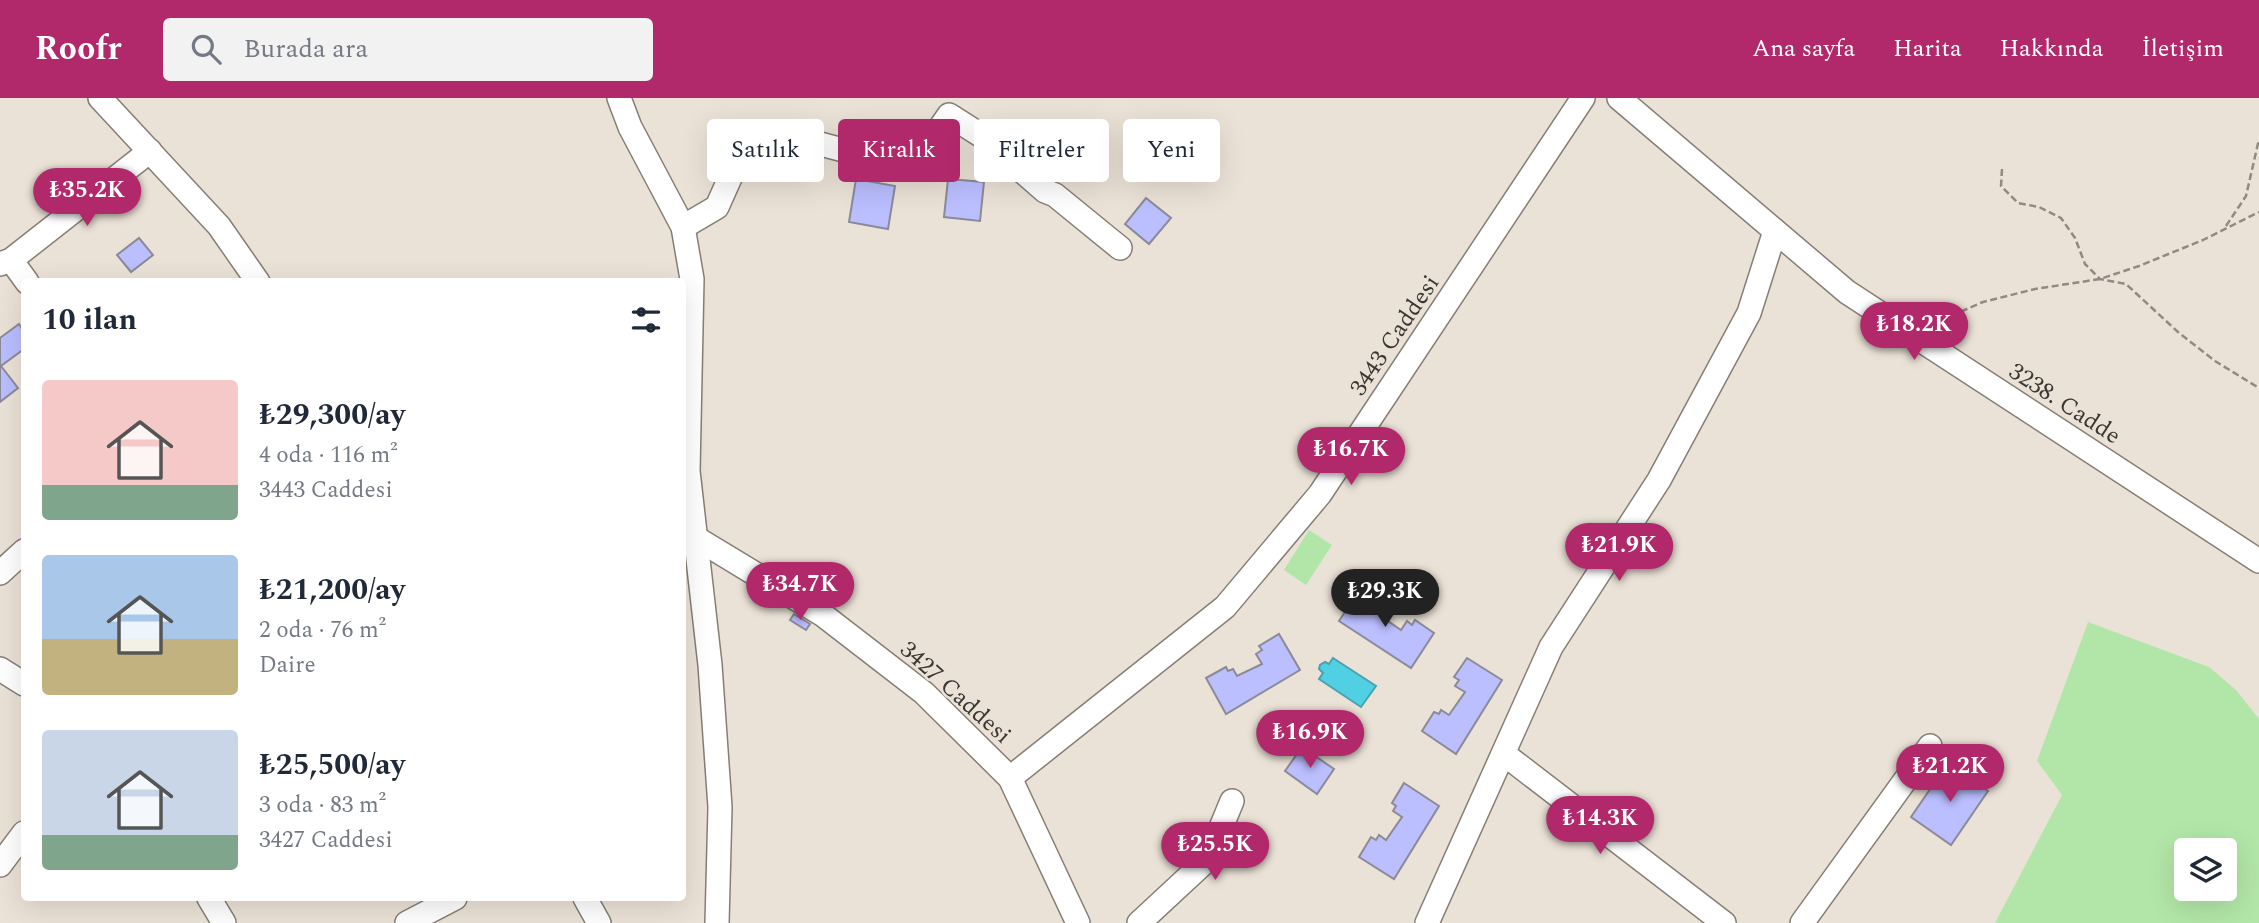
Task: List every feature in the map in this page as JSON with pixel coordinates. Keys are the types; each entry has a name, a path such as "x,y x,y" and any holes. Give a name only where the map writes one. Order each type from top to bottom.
{"street":[{"path":"100,98 219,226 255,278"},
{"path":"619,98 630,127 683,227 692,279 686,444"},
{"name":"3443 Caddesi","path":"1010,778 1225,607 1311,504 1583,98"},
{"name":"3238. Cadde","path":"1619,98 1847,292 2259,561"},
{"path":"683,227 717,207 741,153 759,135 790,136 897,164 915,164 950,115 982,136 1045,191 1055,195 1120,248"},
{"path":"23,278 5,262 150,151"},
{"path":"1427,923 1551,647 1659,480 1749,313 1775,231"},
{"path":"686,478 696,538 710,665 720,807 717,923"},
{"name":"3427 Caddesi","path":"696,538 833,622 924,693 1010,778 1078,923"},
{"path":"0,573 21,554"},
{"path":"0,669 21,682"},
{"path":"1802,923 1930,746"},
{"path":"1504,754 1724,923"},
{"path":"1139,923 1208,859 1232,802"},
{"path":"0,865 21,837"},
{"path":"211,901 224,923"},
{"path":"414,915 448,901"},
{"path":"587,901 599,923"}],"path":[{"path":"2224,229 2246,196 2259,139"},
{"path":"2002,169 2001,186 2018,203 2039,207 2062,218 2075,239 2085,264 2100,279 2126,284 2178,332 2215,361 2259,388"},
{"path":"1909,332 1983,302 2035,289 2100,279 2139,266 2259,212"}],"green space":[{"path":"1309,530 1332,545 1306,585 1284,570"},
{"path":"2088,622 2209,667 2236,690 2259,719 2259,923 1995,923 2062,795 2037,761"}],"water":[{"path":"1333,658 1376,686 1361,707 1319,679 1323,673 1319,669 1320,665 1325,662 1329,664"}],"building":[{"path":"856,182 895,186 888,229 849,222"},
{"path":"948,182 984,182 980,221 944,217"},
{"path":"1146,198 1171,218 1149,244 1125,224"},
{"path":"139,238 153,255 131,272 117,255"},
{"path":"19,324 21,327 21,351 1,366 18,388 0,402 0,338"},
{"path":"1362,586 1381,599 1378,604 1383,607 1378,614 1401,630 1407,621 1412,625 1415,620 1434,633 1411,668 1339,621"},
{"path":"794,614 810,624 806,630 790,620"},
{"path":"1279,634 1300,670 1226,714 1206,678 1226,667 1228,671 1233,669 1237,676 1262,664 1256,654 1262,650 1259,646"},
{"path":"1467,658 1502,680 1456,754 1422,731 1434,712 1439,714 1441,710 1449,715 1465,692 1455,686 1459,680 1454,677"},
{"path":"1302,747 1334,769 1317,794 1285,771"},
{"path":"1948,763 1988,791 1951,845 1911,817"},
{"path":"1404,783 1439,806 1394,879 1359,857 1371,837 1376,840 1379,835 1386,840 1402,817 1393,811 1396,806 1392,803"}]}
